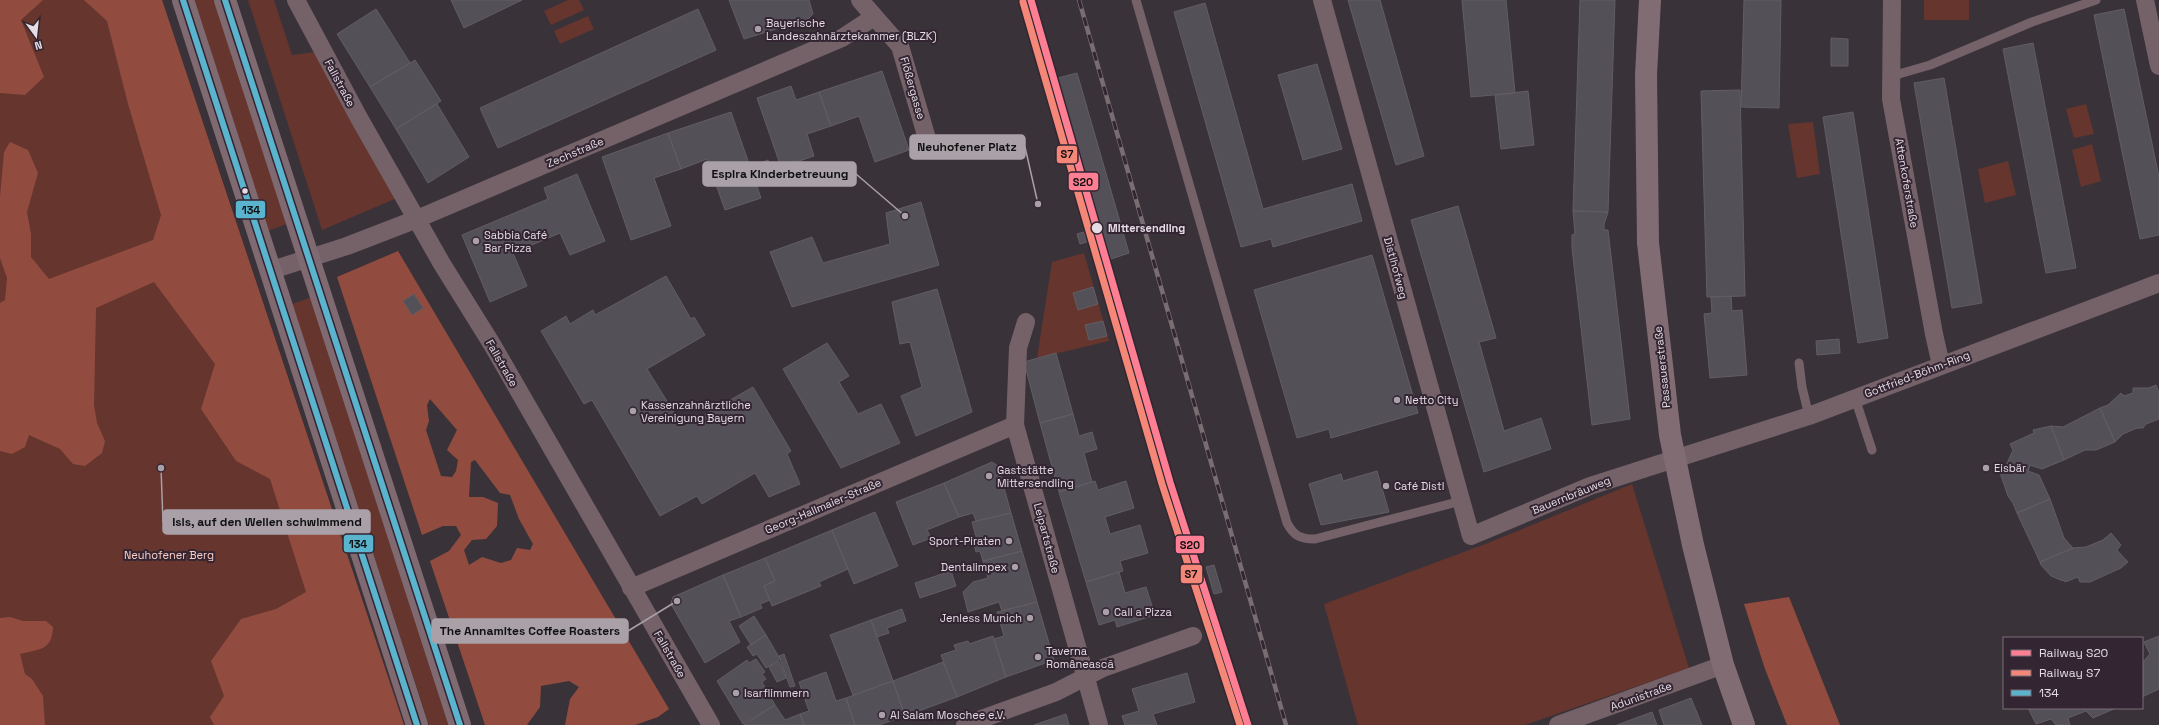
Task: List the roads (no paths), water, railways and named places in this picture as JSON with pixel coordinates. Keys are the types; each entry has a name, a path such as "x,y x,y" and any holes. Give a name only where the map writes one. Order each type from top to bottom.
{"main road":[{"path":"183,0 269,271 418,725"},
{"path":"225,0 460,725"}],"street":[{"name":"Fallstraße","path":"296,0 359,118 416,219 493,346 711,725"},
{"name":"Flößergasse","path":"860,0 896,41 903,53 928,142"},
{"name":"Distlhofweg","path":"1322,0 1471,536"},
{"name":"Passauerstraße","path":"1650,0 1646,75 1648,243 1674,459 1692,545 1723,665 1744,725"},
{"name":"Attenkoferstraße","path":"1892,0 1892,104 1941,365"},
{"path":"2145,0 2159,66"},
{"name":"Zechstraße","path":"269,271 347,246 416,219 842,38 874,16"},
{"name":"Gottfried-Böhm-Ring","path":"1674,459 1809,416 2159,283"},
{"name":"Leipartstraße","path":"1026,322 1018,348 1015,425 1084,677 1099,725"},
{"name":"Georg-Hallmaier-Straße","path":"631,588 1015,425"},
{"name":"Bauernbräuweg","path":"1471,536 1590,486 1674,459"},
{"path":"965,725 1056,692 1103,668 1194,636"},
{"name":"Adunistraße","path":"1558,725 1723,665"}],"lane":[{"path":"1136,0 1283,508 1292,532 1302,539 1315,539 1461,500"},
{"path":"1892,76 1930,65 2032,22 2096,0"},
{"path":"1798,363 1809,416"},
{"path":"1855,398 1872,450"}],"railway":[{"path":"1079,0 1286,725"}],"rail line":[{"name":"S20","path":"1031,0 1170,482 1248,725"},
{"name":"S7","path":"1023,2 1162,484 1240,725"}],"place":[{"name":"Bayerische Landeszahnärztekammer (BLZK)","path":"758,29"},
{"name":"Neuhofener Platz","path":"1038,204"},
{"name":"Espira Kinderbetreuung","path":"905,216"},
{"name":"Mittersendling","path":"1097,228"},
{"name":"Sabbia Café Bar Pizza","path":"476,241"},
{"name":"Netto City","path":"1397,400"},
{"name":"Kassenzahnärztliche Vereinigung Bayern","path":"633,411"},
{"name":"Isis, auf den Wellen schwimmend","path":"161,468"},
{"name":"Eisbär","path":"1986,468"},
{"name":"Gaststätte Mittersendling","path":"989,476"},
{"name":"Café Distl","path":"1386,486"},
{"name":"Sport-Piraten","path":"1009,541"},
{"name":"Dentalimpex","path":"1015,567"},
{"name":"The Annamites Coffee Roasters","path":"677,601"},
{"name":"Call a Pizza","path":"1106,612"},
{"name":"Jenless Munich","path":"1030,618"},
{"name":"Taverna Româneascǎ","path":"1038,657"},
{"name":"Isarflimmern","path":"736,693"},
{"name":"Al Salam Moschee e.V.","path":"882,715"}],"park label":[{"name":"Neuhofener Berg","path":"169,555"}]}
